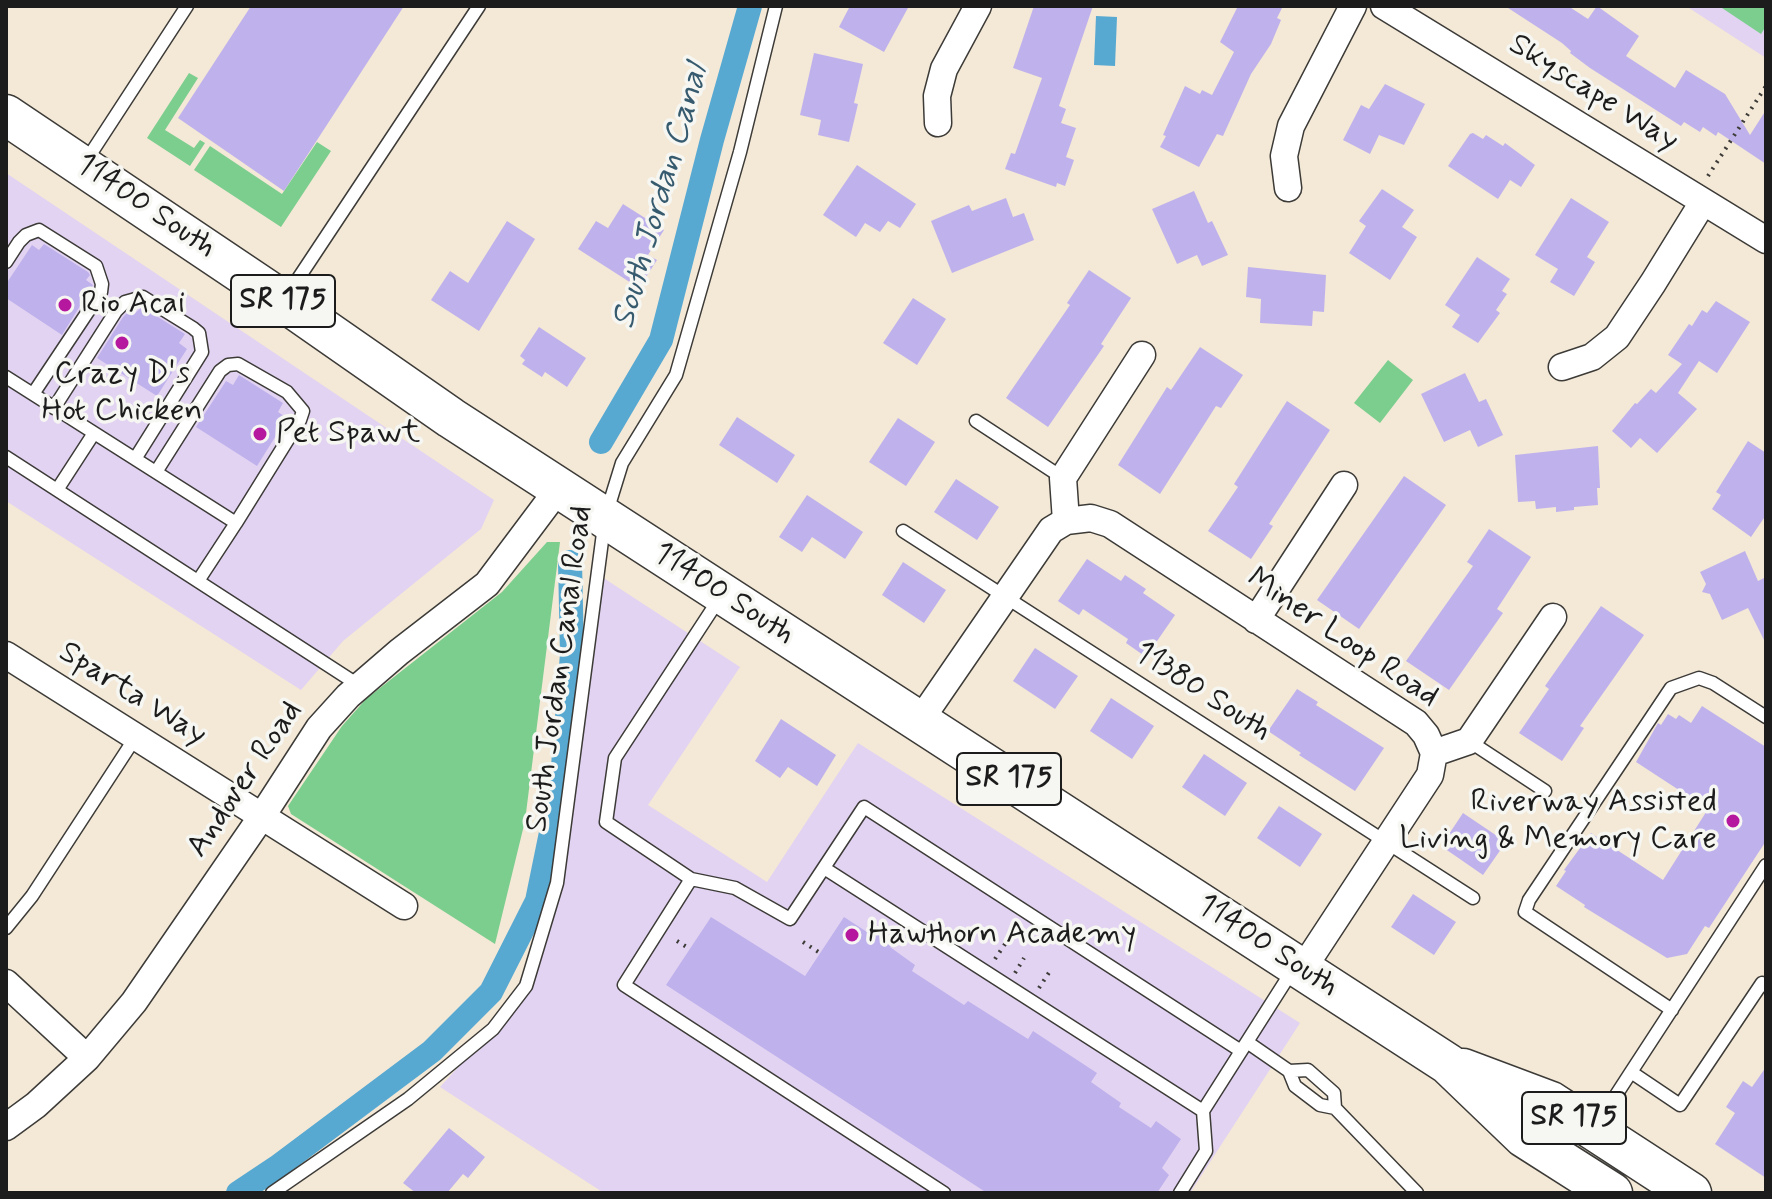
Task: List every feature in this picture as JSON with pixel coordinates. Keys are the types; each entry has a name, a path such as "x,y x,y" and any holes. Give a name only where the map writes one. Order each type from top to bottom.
{"main road":[{"name":"11400 South","path":"6,115 451,418 1448,1064 1524,1137 1612,1193"},
{"name":"11400 South","path":"1448,1064 1551,1102 1691,1193"}],"street":[{"path":"938,123 937,96 944,69 978,6"},
{"path":"1288,188 1284,156 1291,126 1353,6"},
{"name":"Skyscape Way","path":"1384,6 1705,189 1766,240"},
{"path":"1562,367 1592,357 1617,337 1653,283 1705,189"},
{"path":"919,722 1051,530 1066,521 1063,478 1142,355"},
{"path":"1256,620 1344,485"},
{"name":"Andover Road","path":"6,1127 36,1105 87,1058 134,1002 319,728 399,652 487,584 559,488"},
{"name":"Miner Loop Road","path":"1066,521 1091,518 1110,524 1416,723 1426,735 1434,753 1430,775 1299,967"},
{"path":"1434,753 1469,741 1553,617"},
{"name":"Sparta Way","path":"6,655 404,906"},
{"path":"6,983 87,1058"}],"lane":[{"path":"83,165 187,6"},
{"path":"283,301 479,6"},
{"name":"South Jordan Canal Road","path":"272,1193 408,1099 493,1029 526,986 557,883 605,518 622,463 676,375 740,152 776,6"},
{"path":"6,262 26,235 39,230 96,266 102,284 101,292 33,394"},
{"path":"54,408 116,311 125,302 143,297 193,328 199,333 202,352 135,459"},
{"path":"156,472 220,371 228,365 238,364 287,392 303,411 198,581"},
{"path":"6,377 236,523"},
{"path":"976,421 1063,478"},
{"path":"57,490 94,433"},
{"path":"6,457 360,686"},
{"name":"11380 South","path":"903,531 1473,898"},
{"path":"722,594 615,758 606,822 691,879 735,888 790,919 864,807 1244,1046 1289,1071 1308,1070 1334,1093 1335,1108"},
{"path":"1672,1010 1525,912 1529,900 1671,688 1699,678 1713,683 1766,717"},
{"path":"6,928 32,896 135,738"},
{"path":"1469,741 1545,791"},
{"path":"1593,1131 1766,865"},
{"path":"824,868 1203,1111"},
{"path":"691,879 624,985 944,1193"},
{"path":"1180,1193 1206,1151 1203,1111 1299,967"},
{"path":"1631,1072 1680,1105 1762,983 1766,986"},
{"path":"1289,1071 1295,1086 1320,1105 1335,1108 1417,1193"}],"path":[{"path":"1705,189 1766,86"},
{"path":"677,941 690,949"},
{"path":"803,942 820,953"}],"shaded area":[{"path":"1686,6 1766,6 1766,58"},
{"path":"6,173 494,500 481,529 343,641 301,690 6,501"},
{"name":"Hawthorn Academy","path":"602,577 740,667 648,805 767,882 858,743 1300,1023 1190,1193 604,1193 440,1087 527,986 557,883"}],"green space":[{"path":"1719,6 1766,6 1766,26 1761,34"},
{"path":"189,73 198,78 165,130 194,148 200,140 205,143 190,166 147,138"},
{"path":"317,142 331,151 281,227 194,170 210,146 282,194"},
{"path":"1388,360 1413,380 1380,423 1354,403"},
{"path":"547,542 560,542 525,821 495,944 291,814 288,806 342,726 366,699 502,592"}],"water":[{"path":"1096,16 1117,17 1115,66 1094,65"}],"building":[{"path":"251,6 404,6 284,191 178,118"},
{"path":"850,6 909,6 884,52 839,27"},
{"path":"1034,6 1093,6 1059,106 1066,109 1061,123 1076,128 1066,157 1074,160 1065,186 1057,183 1056,187 1005,169 1011,153 1015,154 1042,78 1013,68"},
{"path":"1238,6 1283,6 1277,18 1281,20 1271,44 1251,74 1223,136 1217,134 1199,167 1160,147 1185,86 1200,94 1202,90 1212,95 1234,52 1220,42"},
{"path":"1505,6 1568,6 1588,19 1597,6 1639,36 1626,56 1675,88 1686,70 1725,94 1750,135 1766,110 1766,164 1718,132 1716,136 1703,127 1700,132 1684,122 1681,126 1590,68 1562,43"},
{"path":"814,53 863,64 849,142 818,135 821,120 800,115"},
{"path":"1385,84 1425,104 1404,145 1379,135 1370,154 1343,140 1361,105 1369,109"},
{"path":"1473,133 1483,139 1486,135 1503,146 1505,143 1535,165 1521,187 1510,180 1498,199 1448,166"},
{"path":"857,165 916,204 900,228 888,221 880,232 865,223 856,237 823,215"},
{"path":"1382,189 1414,210 1402,227 1417,237 1390,280 1349,253 1366,226 1359,221"},
{"path":"1194,191 1208,223 1212,221 1228,255 1202,266 1197,255 1177,264 1152,209"},
{"path":"1006,198 1013,217 1024,213 1034,240 952,273 931,221 969,205 972,211"},
{"path":"1571,198 1609,222 1587,257 1595,262 1574,296 1550,282 1558,269 1535,255"},
{"path":"623,204 664,230 648,255 657,260 639,288 578,249 596,221 608,228"},
{"path":"507,221 535,239 479,331 431,300 450,271 468,283"},
{"path":"44,244 88,272 90,275 86,280 93,285 62,335 6,298 6,284 32,245 39,250"},
{"path":"1477,257 1510,279 1502,291 1507,294 1496,310 1500,313 1478,343 1452,327 1460,315 1445,305"},
{"path":"1248,267 1326,275 1324,312 1313,311 1312,326 1260,323 1261,299 1246,297"},
{"path":"1089,270 1131,298 1101,344 1104,346 1048,427 1006,398 1070,305 1067,303"},
{"path":"913,298 946,319 917,365 883,343"},
{"path":"1716,301 1750,322 1717,373 1699,361 1678,393 1697,409 1657,453 1640,438 1631,448 1612,431 1635,403 1651,389 1656,393 1682,364 1668,355 1689,324 1692,326 1702,310 1707,313"},
{"path":"142,307 185,334 179,343 187,349 157,396 97,358 123,317 129,311 134,314"},
{"path":"539,327 586,358 567,387 545,372 542,377 522,364 525,360 520,356"},
{"path":"1200,347 1243,375 1221,408 1216,406 1160,494 1118,465 1167,387 1171,390"},
{"path":"1465,373 1479,402 1486,399 1503,435 1478,447 1470,430 1444,442 1421,394"},
{"path":"239,375 283,403 278,412 287,418 257,466 196,427 226,381 233,385"},
{"path":"1287,401 1330,430 1269,524 1273,526 1251,559 1208,531 1238,487 1234,484"},
{"path":"737,417 795,455 777,483 719,445"},
{"path":"898,418 935,442 906,486 869,462"},
{"path":"1748,441 1766,453 1766,515 1751,537 1712,509 1721,495 1716,492"},
{"path":"1598,446 1598,505 1556,512 1556,507 1536,509 1535,501 1518,502 1515,455"},
{"path":"1404,476 1446,505 1359,629 1317,600"},
{"path":"956,479 999,507 977,540 934,512"},
{"path":"807,495 863,532 845,559 812,537 802,552 779,537"},
{"path":"1489,529 1531,557 1497,609 1503,613 1449,690 1406,661 1473,566 1467,562"},
{"path":"1745,551 1758,581 1766,577 1766,644 1748,608 1722,620 1710,594 1702,592 1706,584 1700,572"},
{"path":"1087,559 1121,581 1125,575 1146,589 1143,593 1175,615 1146,657 1126,643 1128,639 1083,609 1079,615 1058,601"},
{"path":"903,562 946,590 924,623 882,595"},
{"path":"1601,606 1644,635 1580,726 1584,728 1562,761 1519,733 1549,689 1545,686"},
{"path":"1035,648 1078,676 1055,709 1013,681"},
{"path":"1297,689 1318,702 1316,705 1384,748 1355,791 1268,731"},
{"path":"1111,698 1154,726 1132,759 1090,731"},
{"name":"Riverway Assisted Living & Memory Care","path":"1702,706 1766,747 1766,841 1709,928 1705,926 1687,954 1667,958 1556,886 1591,833 1663,880 1708,809 1636,762 1658,723 1661,725 1668,714 1676,719 1679,715 1691,723"},
{"path":"781,719 836,755 817,786 788,767 780,778 755,761"},
{"path":"1204,754 1247,783 1225,816 1182,787"},
{"path":"1279,806 1322,834 1300,867 1257,838"},
{"path":"1463,813 1506,842 1483,875 1441,846"},
{"path":"1413,894 1456,922 1434,955 1391,927"},
{"name":"Hawthorn Academy","path":"711,917 805,976 844,917 867,932 871,925 894,941 890,947 915,965 912,971 964,1005 968,1001 1028,1039 1033,1031 1097,1073 1091,1082 1121,1103 1119,1107 1151,1128 1156,1121 1181,1139 1162,1168 1169,1175 1157,1193 987,1193 666,985"},
{"path":"1766,1067 1766,1178 1715,1144 1735,1113 1726,1107 1743,1081 1752,1087"},
{"path":"449,1128 485,1157 468,1178 463,1174 447,1193 416,1193 403,1183"}],"waterway":[{"name":"South Jordan Canal","path":"601,442 661,340 750,6"},
{"name":"South Jordan Canal","path":"238,1193 432,1051 491,992 537,901 562,779 572,654 570,562"}],"place":[{"name":"Rio Acai","path":"65,305"},
{"name":"Crazy D's Hot Chicken","path":"122,343"},
{"name":"Pet Spawt","path":"260,434"},
{"name":"Riverway Assisted Living & Memory Care","path":"1733,821"},
{"name":"Hawthorn Academy","path":"852,935"}]}
